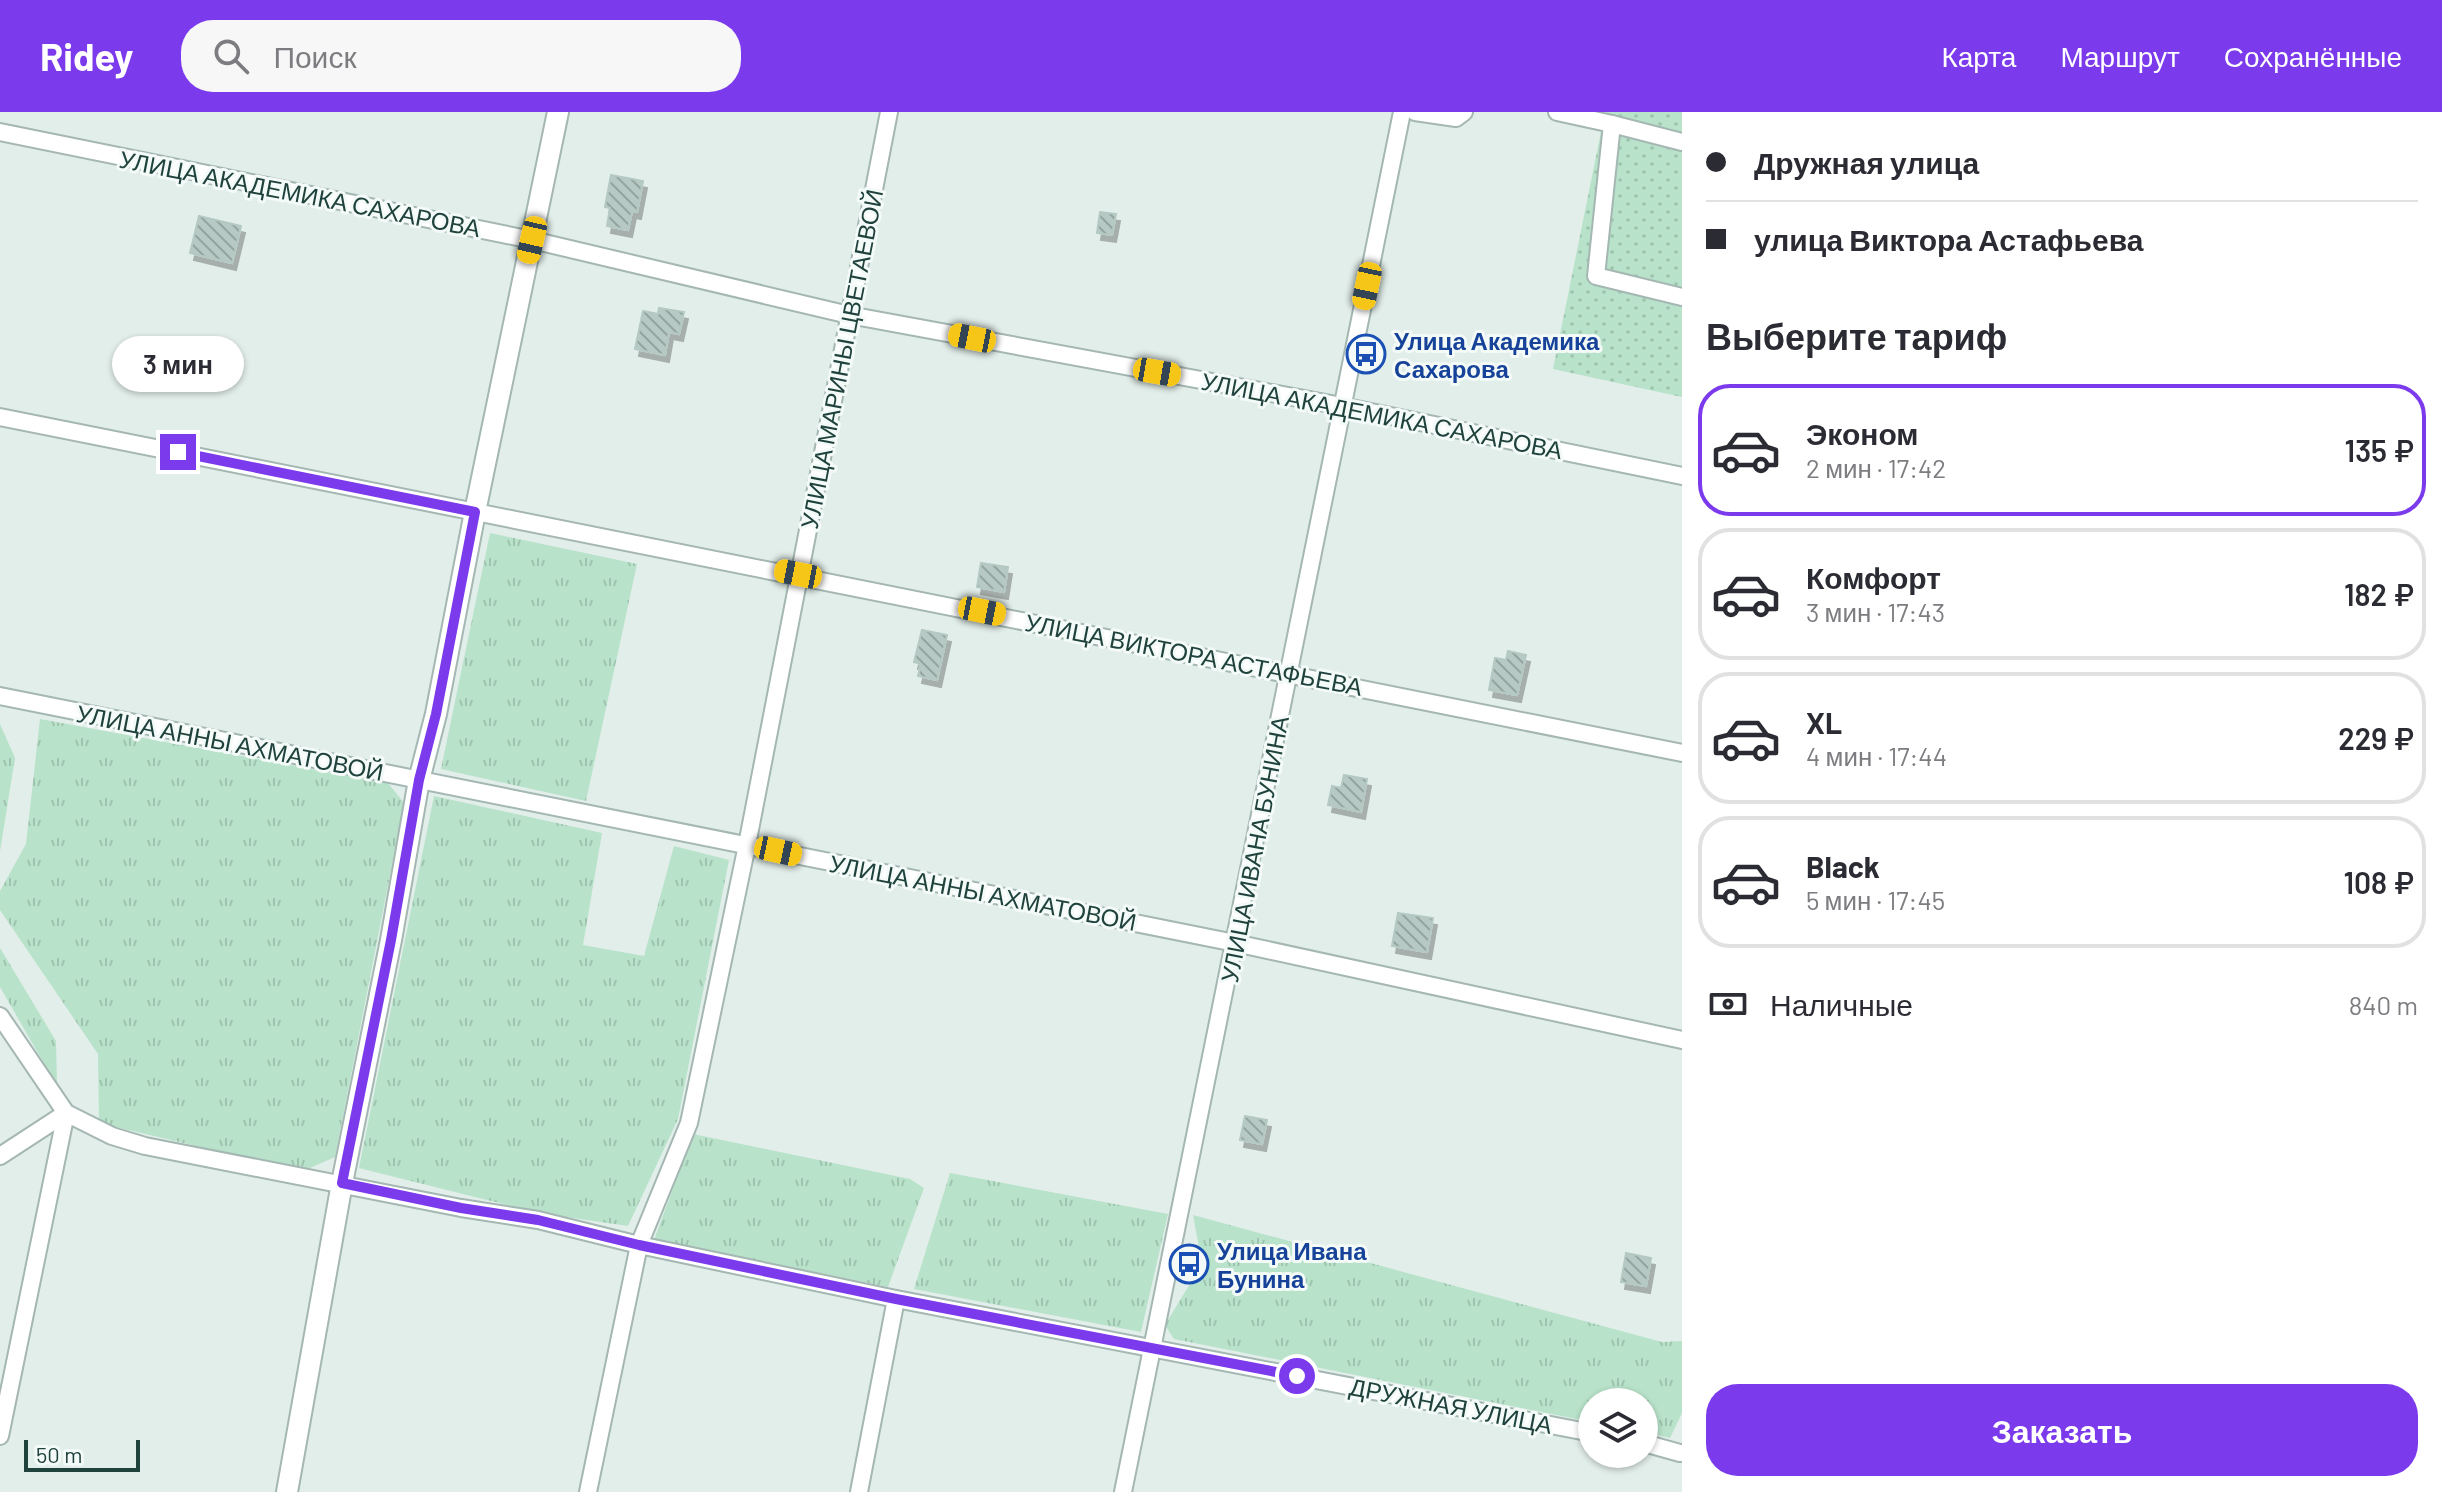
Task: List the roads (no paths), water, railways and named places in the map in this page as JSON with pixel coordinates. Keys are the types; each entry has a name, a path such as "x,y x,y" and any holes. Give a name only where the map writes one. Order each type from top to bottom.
{"street":[{"path":"287,1492 419,780 436,714 558,112"},
{"name":"УЛИЦА МАРИНЫ ЦВЕТАЕВОЙ","path":"588,1492 639,1245 689,1123 747,845 889,112"},
{"name":"УЛИЦА ИВАНА БУНИНА","path":"1123,1492 1402,112"},
{"path":"1415,112 1456,118 1464,112"},
{"path":"1557,112 1682,142"},
{"path":"1612,124 1596,276 1682,297"},
{"name":"УЛИЦА АКАДЕМИКА САХАРОВА","path":"0,132 532,240 849,315 1342,406 1682,476"},
{"name":"УЛИЦА ВИКТОРА АСТАФЬЕВА","path":"0,417 1682,753"},
{"name":"УЛИЦА АННЫ АХМАТОВОЙ","path":"0,696 1235,943 1682,1040"},
{"name":"ДРУЖНАЯ УЛИЦА","path":"0,1016 66,1113 112,1136 145,1146 461,1208 538,1220 639,1245 896,1299 1578,1430"},
{"path":"0,1156 66,1113"},
{"path":"0,1436 66,1113"},
{"path":"859,1492 896,1299"},
{"path":"1658,1447 1680,1453"}],"place":[{"name":"Улица Академика Сахарова","path":"1366,354"},
{"name":"Улица Ивана Бунина","path":"1189,1264"}]}
